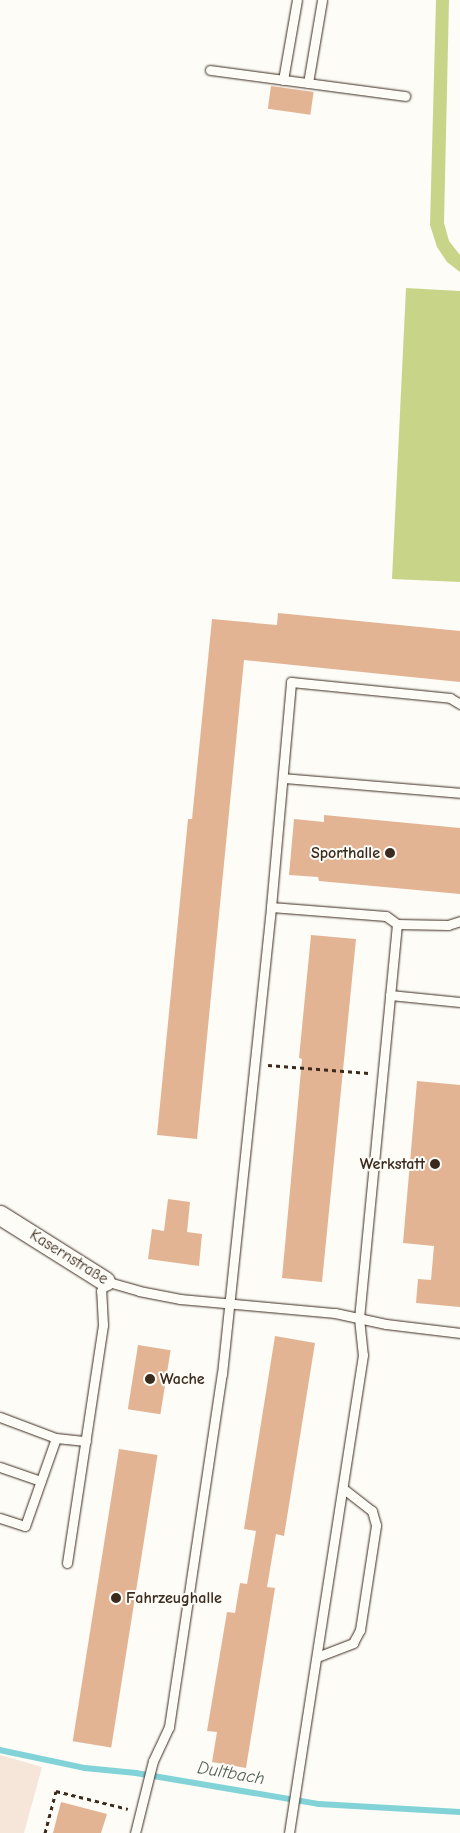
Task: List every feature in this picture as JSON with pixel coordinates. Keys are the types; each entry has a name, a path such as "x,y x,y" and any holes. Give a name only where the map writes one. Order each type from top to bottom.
{"street":[{"name":"Kasernstraße","path":"0,1215 105,1281"}],"lane":[{"path":"283,80 297,0"},
{"path":"308,83 322,0"},
{"path":"210,70 405,96"},
{"path":"135,1833 153,1762 169,1727 222,1374 271,907 291,682 450,698 460,704"},
{"path":"283,778 460,793"},
{"path":"271,907 386,916 397,924 448,925 460,921"},
{"path":"290,1830 363,1355 359,1318 397,924"},
{"path":"390,995 460,1002"},
{"path":"68,1563 103,1325 101,1291 105,1281"},
{"name":"Kasernstraße","path":"105,1281 139,1291 180,1298 335,1313 460,1333"},
{"path":"0,1417 56,1438 86,1441"},
{"path":"0,1518 25,1526 56,1438"},
{"path":"0,1467 41,1482"},
{"path":"317,1657 353,1643 360,1630 376,1525 372,1511 343,1488"}],"path":[{"path":"255,1064 382,1074"},
{"path":"45,1833 56,1792 142,1808"}],"shaded area":[{"path":"0,1755 42,1767 24,1833 0,1833"}],"green space":[{"path":"436,0 449,0 444,223 449,241 460,255 460,272 447,262 437,247 430,225"},
{"path":"406,288 460,291 460,582 392,579"}],"building":[{"path":"271,86 314,92 310,115 268,109"},
{"path":"278,613 460,631 460,682 244,660 197,1139 157,1135 188,819 192,819 212,619 277,625"},
{"name":"Sporthalle","path":"324,815 460,828 460,894 319,881 318,877 289,875 294,819 324,822"},
{"path":"311,935 356,939 322,1282 282,1278 302,1059 299,1058"},
{"name":"Werkstatt","path":"417,1081 460,1085 460,1307 416,1303 418,1279 431,1280 434,1246 403,1243"},
{"path":"168,1199 190,1202 187,1232 202,1234 199,1266 148,1259 152,1229 164,1231"},
{"path":"275,1336 315,1343 284,1536 276,1534 267,1587 275,1588 246,1768 212,1762 217,1732 207,1731 227,1612 235,1613 240,1583 247,1584 256,1531 244,1529"},
{"name":"Wache","path":"138,1345 171,1350 160,1414 128,1409"},
{"name":"Fahrzeughalle","path":"119,1449 158,1455 111,1747 73,1741"},
{"path":"61,1802 107,1814 101,1833 53,1833"}],"waterway":[{"name":"Dultbach","path":"0,1750 85,1768 136,1773 319,1804 460,1812"}],"place":[{"name":"Sporthalle","path":"390,853"},
{"name":"Werkstatt","path":"435,1164"},
{"name":"Wache","path":"150,1379"},
{"name":"Fahrzeughalle","path":"116,1598"}]}
